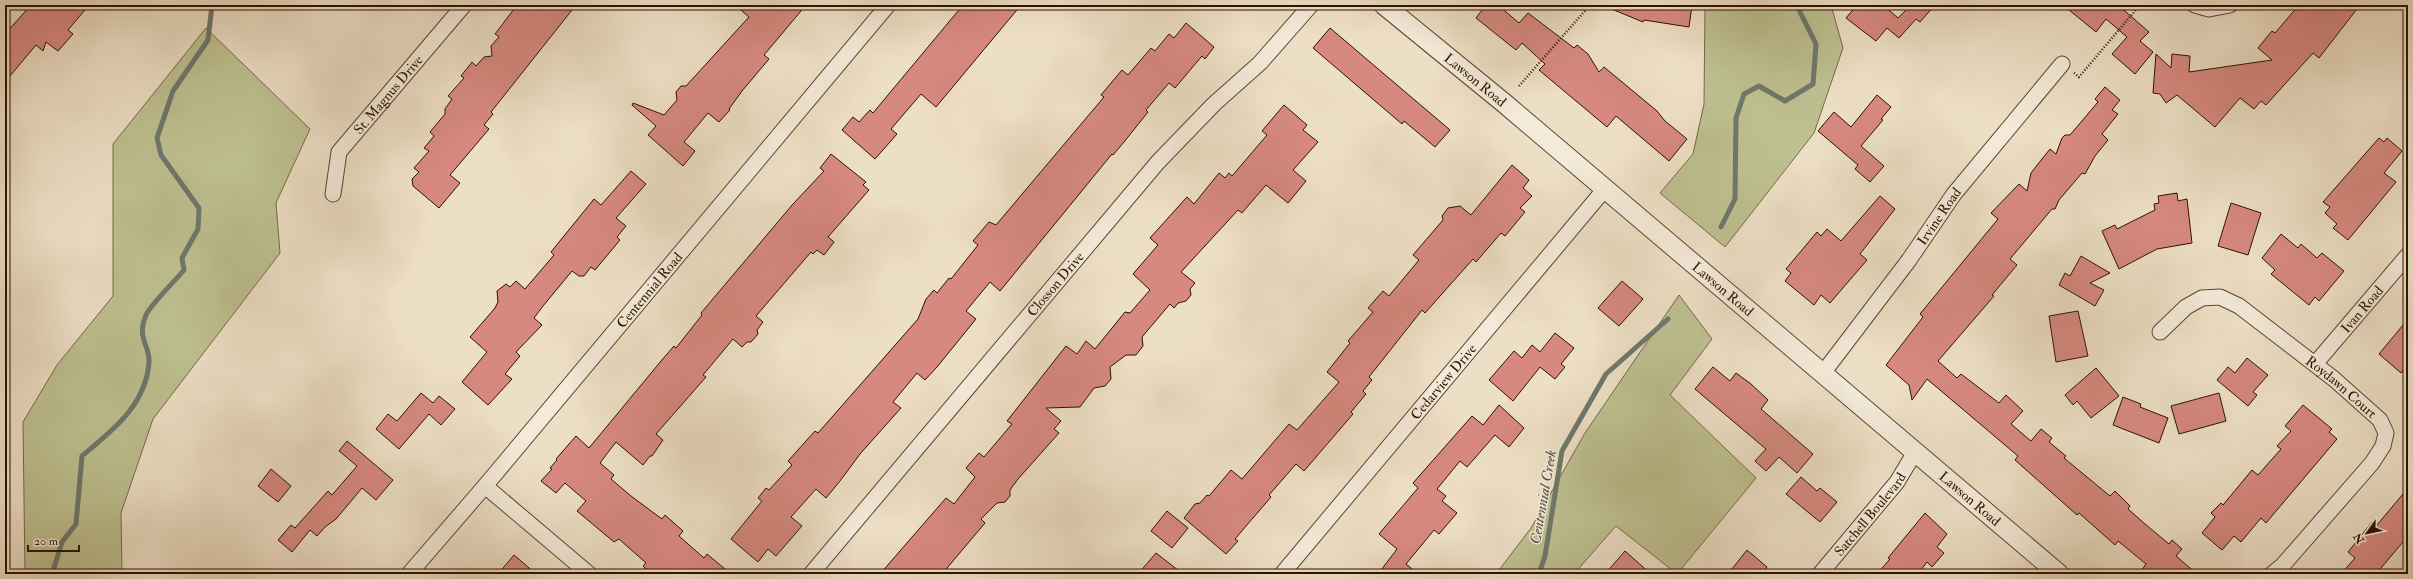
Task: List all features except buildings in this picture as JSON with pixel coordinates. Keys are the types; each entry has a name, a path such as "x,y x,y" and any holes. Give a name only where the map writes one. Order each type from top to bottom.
{"street":[{"name":"St. Magnus Drive","path":"333,194 339,152 464,5"},
{"name":"Centennial Road","path":"409,574 485,486 888,5"},
{"name":"Closson Drive","path":"811,574 1158,162 1214,104 1260,63 1311,5"},
{"name":"Lawson Road","path":"1384,5 1504,103 1604,190 1823,373 2059,574"},
{"path":"2195,5 2209,9 2230,5"},
{"name":"Irvine Road","path":"1823,373 1909,260 1954,194 2062,64"},
{"name":"Cedarview Drive","path":"1282,574 1604,190"},
{"name":"Ivan Road","path":"2315,364 2408,255"},
{"name":"Roydawn Court","path":"2160,332 2186,307 2202,298 2220,297 2239,306 2315,364 2380,420 2386,433 2383,446 2372,463 2283,565 2272,574"},
{"name":"Satchell Boulevard","path":"1820,574 1897,482 1916,452"},
{"path":"485,486 589,574"}],"path":[{"path":"1519,86 1590,5"},
{"path":"2062,64 2079,77 2140,5"}],"green space":[{"path":"1705,5 1831,5 1843,48 1814,133 1725,247 1660,193 1693,154 1704,104"},
{"path":"206,28 310,129 276,203 280,253 153,419 121,513 122,574 25,574 23,422 57,365 113,296 113,144"},
{"path":"1679,295 1712,339 1670,395 1756,478 1677,574 1616,526 1574,574 1496,574 1531,528 1585,433"}],"waterway":[{"path":"54,574 53,571 62,542 76,524 82,456 116,426 135,404 142,391 147,377 149,362 148,351 142,330 143,323 146,315 158,298 184,270 182,258 198,229 199,208 161,155 157,138 173,91 208,40 212,5"},
{"name":"Centennial Creek","path":"1721,227 1735,199 1736,118 1744,94 1759,86 1785,101 1813,84 1816,44 1799,10 1799,5"},
{"name":"Centennial Creek","path":"1539,574 1545,556 1562,451 1606,374 1668,319"}]}
